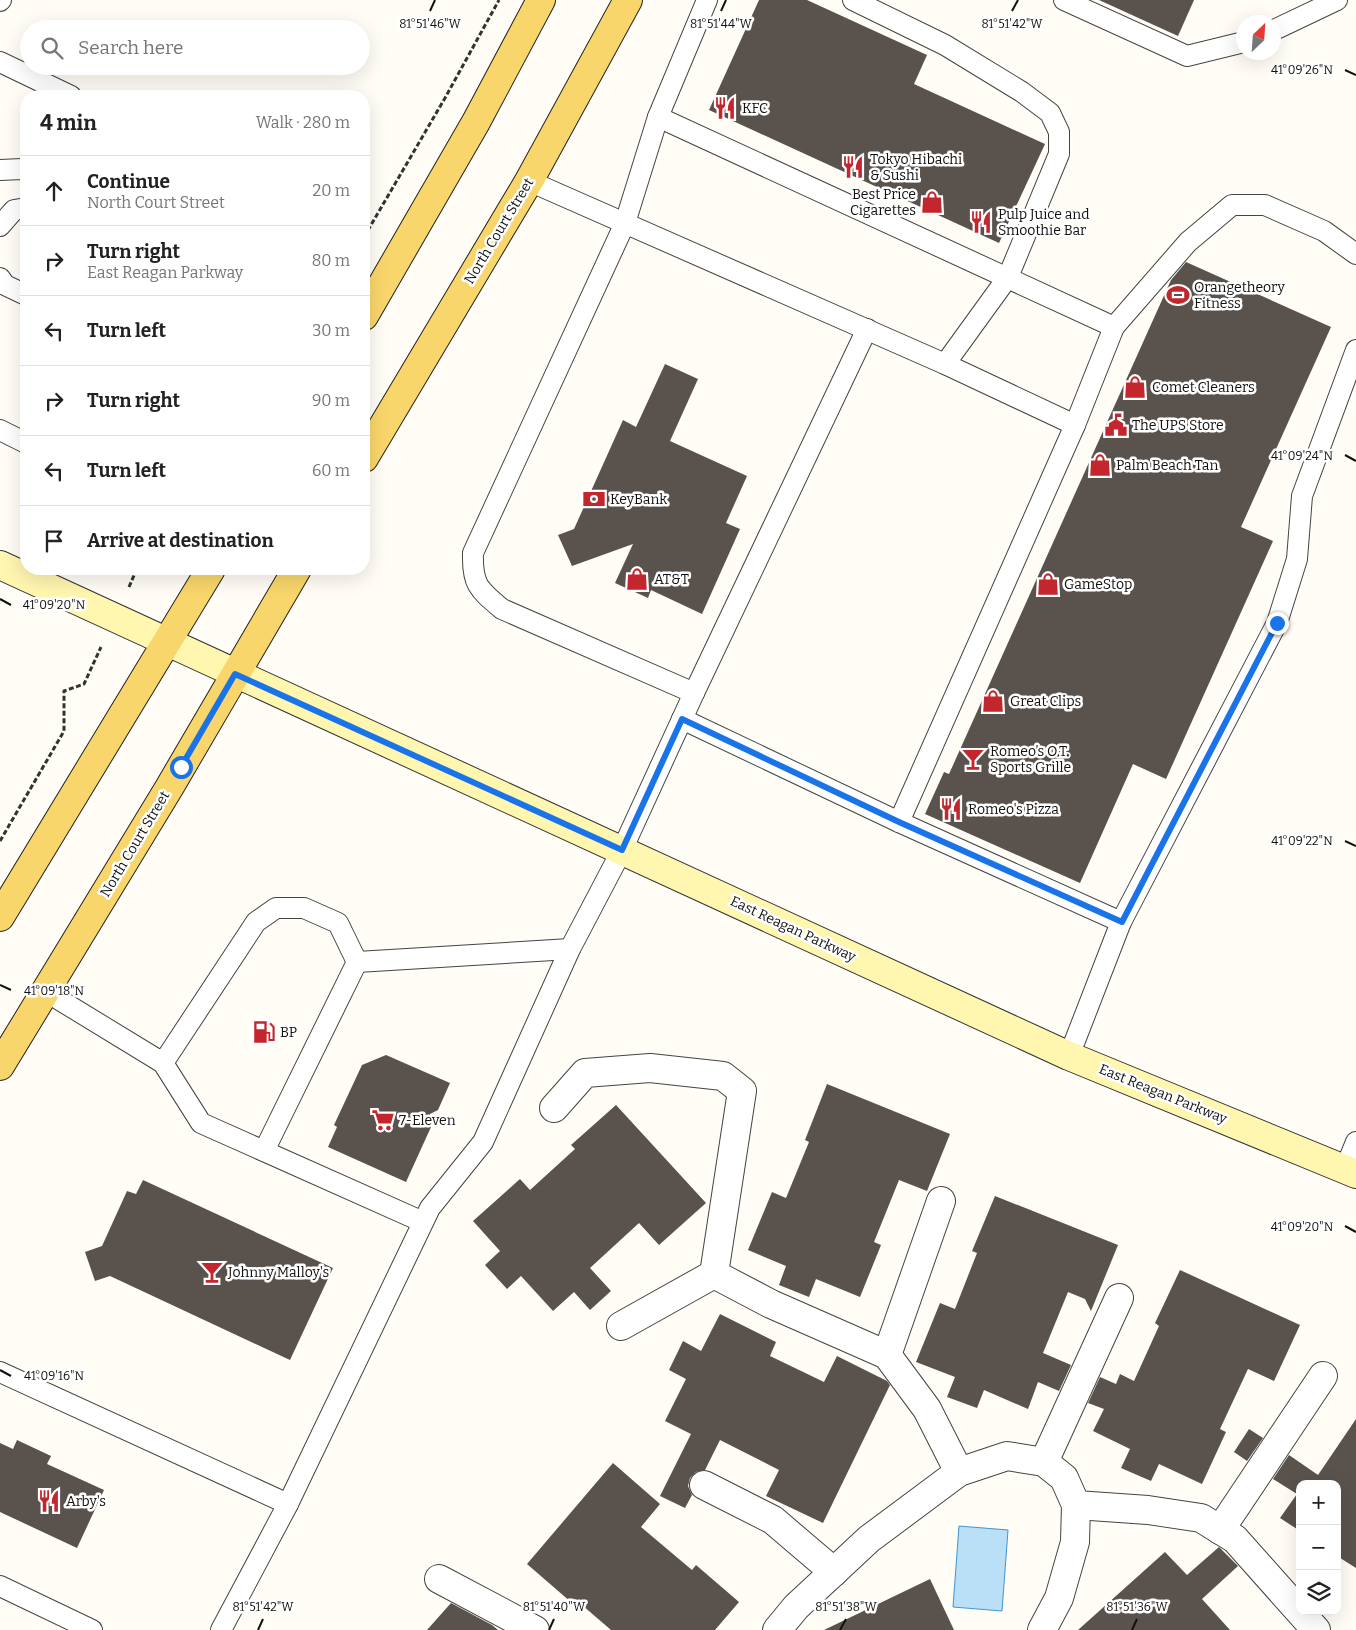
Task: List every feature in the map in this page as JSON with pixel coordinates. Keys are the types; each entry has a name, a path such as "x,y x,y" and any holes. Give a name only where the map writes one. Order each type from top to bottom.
{"main road":[{"path":"370,306 476,122 541,0"},
{"name":"North Court Street","path":"370,448 529,181 628,0"},
{"path":"0,917 207,575"},
{"name":"North Court Street","path":"0,1066 169,788 294,575"}],"street":[{"name":"East Reagan Parkway","path":"0,565 20,574"},
{"name":"East Reagan Parkway","path":"22,575 1069,1056 1350,1172"},
{"path":"554,1108 585,1073 650,1068 723,1076 742,1091 714,1274"},
{"path":"887,1355 942,1201"},
{"path":"621,1326 714,1274"},
{"path":"714,1274 771,1304 887,1355 927,1409 959,1472"},
{"path":"1044,1462 1119,1298"},
{"path":"1220,1530 1322,1376"},
{"path":"776,1630 796,1607 869,1539 959,1472 1007,1456 1044,1462 1064,1478 1076,1505 1075,1542 1059,1598 1042,1630"},
{"path":"704,1485 773,1520 834,1572"},
{"path":"1076,1505 1148,1510 1201,1518 1235,1539 1316,1630"},
{"path":"439,1579 535,1630"}],"lane":[{"path":"694,693 502,609 483,593 472,575 473,553 625,223 658,117 707,0"},
{"path":"853,0 944,45 1022,92 1050,113 1059,132 1059,154 1008,277 945,364"},
{"path":"1064,0 1186,56 1236,44"},
{"path":"1281,27 1337,0"},
{"path":"0,62 20,72"},
{"path":"27,75 58,90"},
{"path":"658,117 1114,327"},
{"path":"0,170 20,169"},
{"path":"529,181 945,364 1076,425"},
{"path":"899,822 1076,425 1114,327 1188,242 1232,204 1265,205 1324,231 1356,254"},
{"path":"0,226 14,210 20,209"},
{"path":"2,281 20,292"},
{"path":"221,1630 288,1504 430,1208 483,1142 570,949 622,850 866,329"},
{"path":"1069,1056 1122,922 1277,623 1297,559 1302,496 1356,350"},
{"path":"0,430 20,440"},
{"path":"682,719 899,822 1122,922"},
{"path":"163,1063 256,922 276,908 304,908 338,922 357,962"},
{"path":"357,962 570,949"},
{"path":"264,1151 357,962"},
{"path":"45,991 163,1063 201,1123 423,1222"},
{"path":"1350,1172 1356,1142"},
{"path":"0,1372 288,1504"},
{"path":"0,1586 92,1630"}],"path":[{"path":"370,227 445,98 499,0"},
{"path":"0,841 64,732 64,691 84,684"}],"water":[{"path":"959,1526 1008,1530 1002,1611 953,1607"}],"building":[{"path":"759,0 807,0 927,55 914,84 1045,144 999,243 709,110"},
{"path":"1099,0 1194,0 1178,36"},
{"path":"1186,262 1331,327 1241,527 1273,541 1166,779 1133,764 1080,883 925,814 944,772 949,774 1171,280"},
{"path":"665,364 698,379 670,441 747,476 726,523 740,529 702,614 651,590 648,598 615,583 633,544 572,566 558,535 574,529 623,420 636,427"},
{"name":"7-Eleven","path":"386,1055 450,1083 438,1110 430,1114 431,1127 406,1182 328,1147 337,1127 334,1125 362,1065"},
{"path":"827,1084 950,1134 927,1191 899,1180 874,1242 881,1245 860,1297 816,1279 809,1297 779,1285 786,1266 748,1250 772,1192 786,1198 809,1142 805,1140"},
{"path":"616,1105 706,1203 659,1245 639,1223 590,1268 611,1291 590,1310 574,1292 553,1311 521,1276 507,1289 485,1265 500,1251 473,1221 520,1179 530,1190 575,1149 571,1145"},
{"name":"Johnny Malloy's","path":"143,1180 333,1268 290,1360 110,1276 95,1281 85,1252 102,1246 127,1191 136,1194"},
{"path":"995,1196 1118,1245 1091,1311 1085,1299 1068,1292 1043,1353 1071,1365 1059,1391 1038,1382 1028,1409 984,1390 977,1408 947,1397 955,1377 916,1362 940,1303 955,1309 977,1253 972,1251"},
{"path":"1180,1270 1300,1325 1274,1381 1248,1369 1220,1429 1226,1432 1202,1484 1159,1464 1151,1481 1121,1468 1130,1449 1093,1431 1104,1409 1088,1403 1100,1377 1116,1384 1120,1374 1134,1381 1159,1326 1155,1323"},
{"path":"720,1314 776,1342 770,1356 824,1382 837,1356 887,1381 890,1385 823,1523 766,1496 779,1470 720,1440 705,1470 696,1472 690,1478 688,1486 692,1495 685,1508 660,1496 691,1434 665,1421 686,1379 669,1370 683,1341 701,1351"},
{"path":"1356,1419 1356,1568 1341,1559 1341,1480 1296,1480 1296,1493 1273,1479 1289,1455 1318,1475"},
{"path":"1249,1429 1263,1438 1247,1461 1234,1452"},
{"name":"Arby's","path":"17,1440 51,1456 47,1464 104,1490 77,1548 0,1512 0,1443 13,1449"},
{"path":"613,1463 660,1504 641,1527 692,1570 696,1565 739,1602 715,1630 611,1630 575,1599 572,1603 527,1564"},
{"path":"1296,1495 1296,1528 1280,1518"},
{"path":"1219,1547 1238,1566 1202,1599 1230,1630 1078,1630 1165,1552 1187,1575"},
{"path":"930,1579 954,1630 824,1630"},
{"path":"451,1603 492,1625 498,1630 427,1630"}],"place":[{"name":"KFC","path":"725,108"},
{"name":"Tokyo Hibachi & Sushi","path":"853,167"},
{"name":"Best Price Cigarettes","path":"932,202"},
{"name":"Pulp Juice and Smoothie Bar","path":"981,222"},
{"name":"Orangetheory Fitness","path":"1178,295"},
{"name":"Comet Cleaners","path":"1135,387"},
{"name":"The UPS Store","path":"1116,425"},
{"name":"Palm Beach Tan","path":"1100,465"},
{"name":"KeyBank","path":"594,499"},
{"name":"AT&T","path":"637,579"},
{"name":"GameStop","path":"1048,584"},
{"name":"Great Clips","path":"993,701"},
{"name":"Romeo’s O.T. Sports Grille","path":"973,759"},
{"name":"Romeo's Pizza","path":"951,809"},
{"name":"BP","path":"264,1032"},
{"name":"7-Eleven","path":"383,1120"},
{"name":"Johnny Malloy's","path":"212,1272"},
{"name":"Arby's","path":"49,1501"}],"route":[{"path":"181,767 235,674 622,850 682,719 899,822 1122,922 1277,623"}]}
